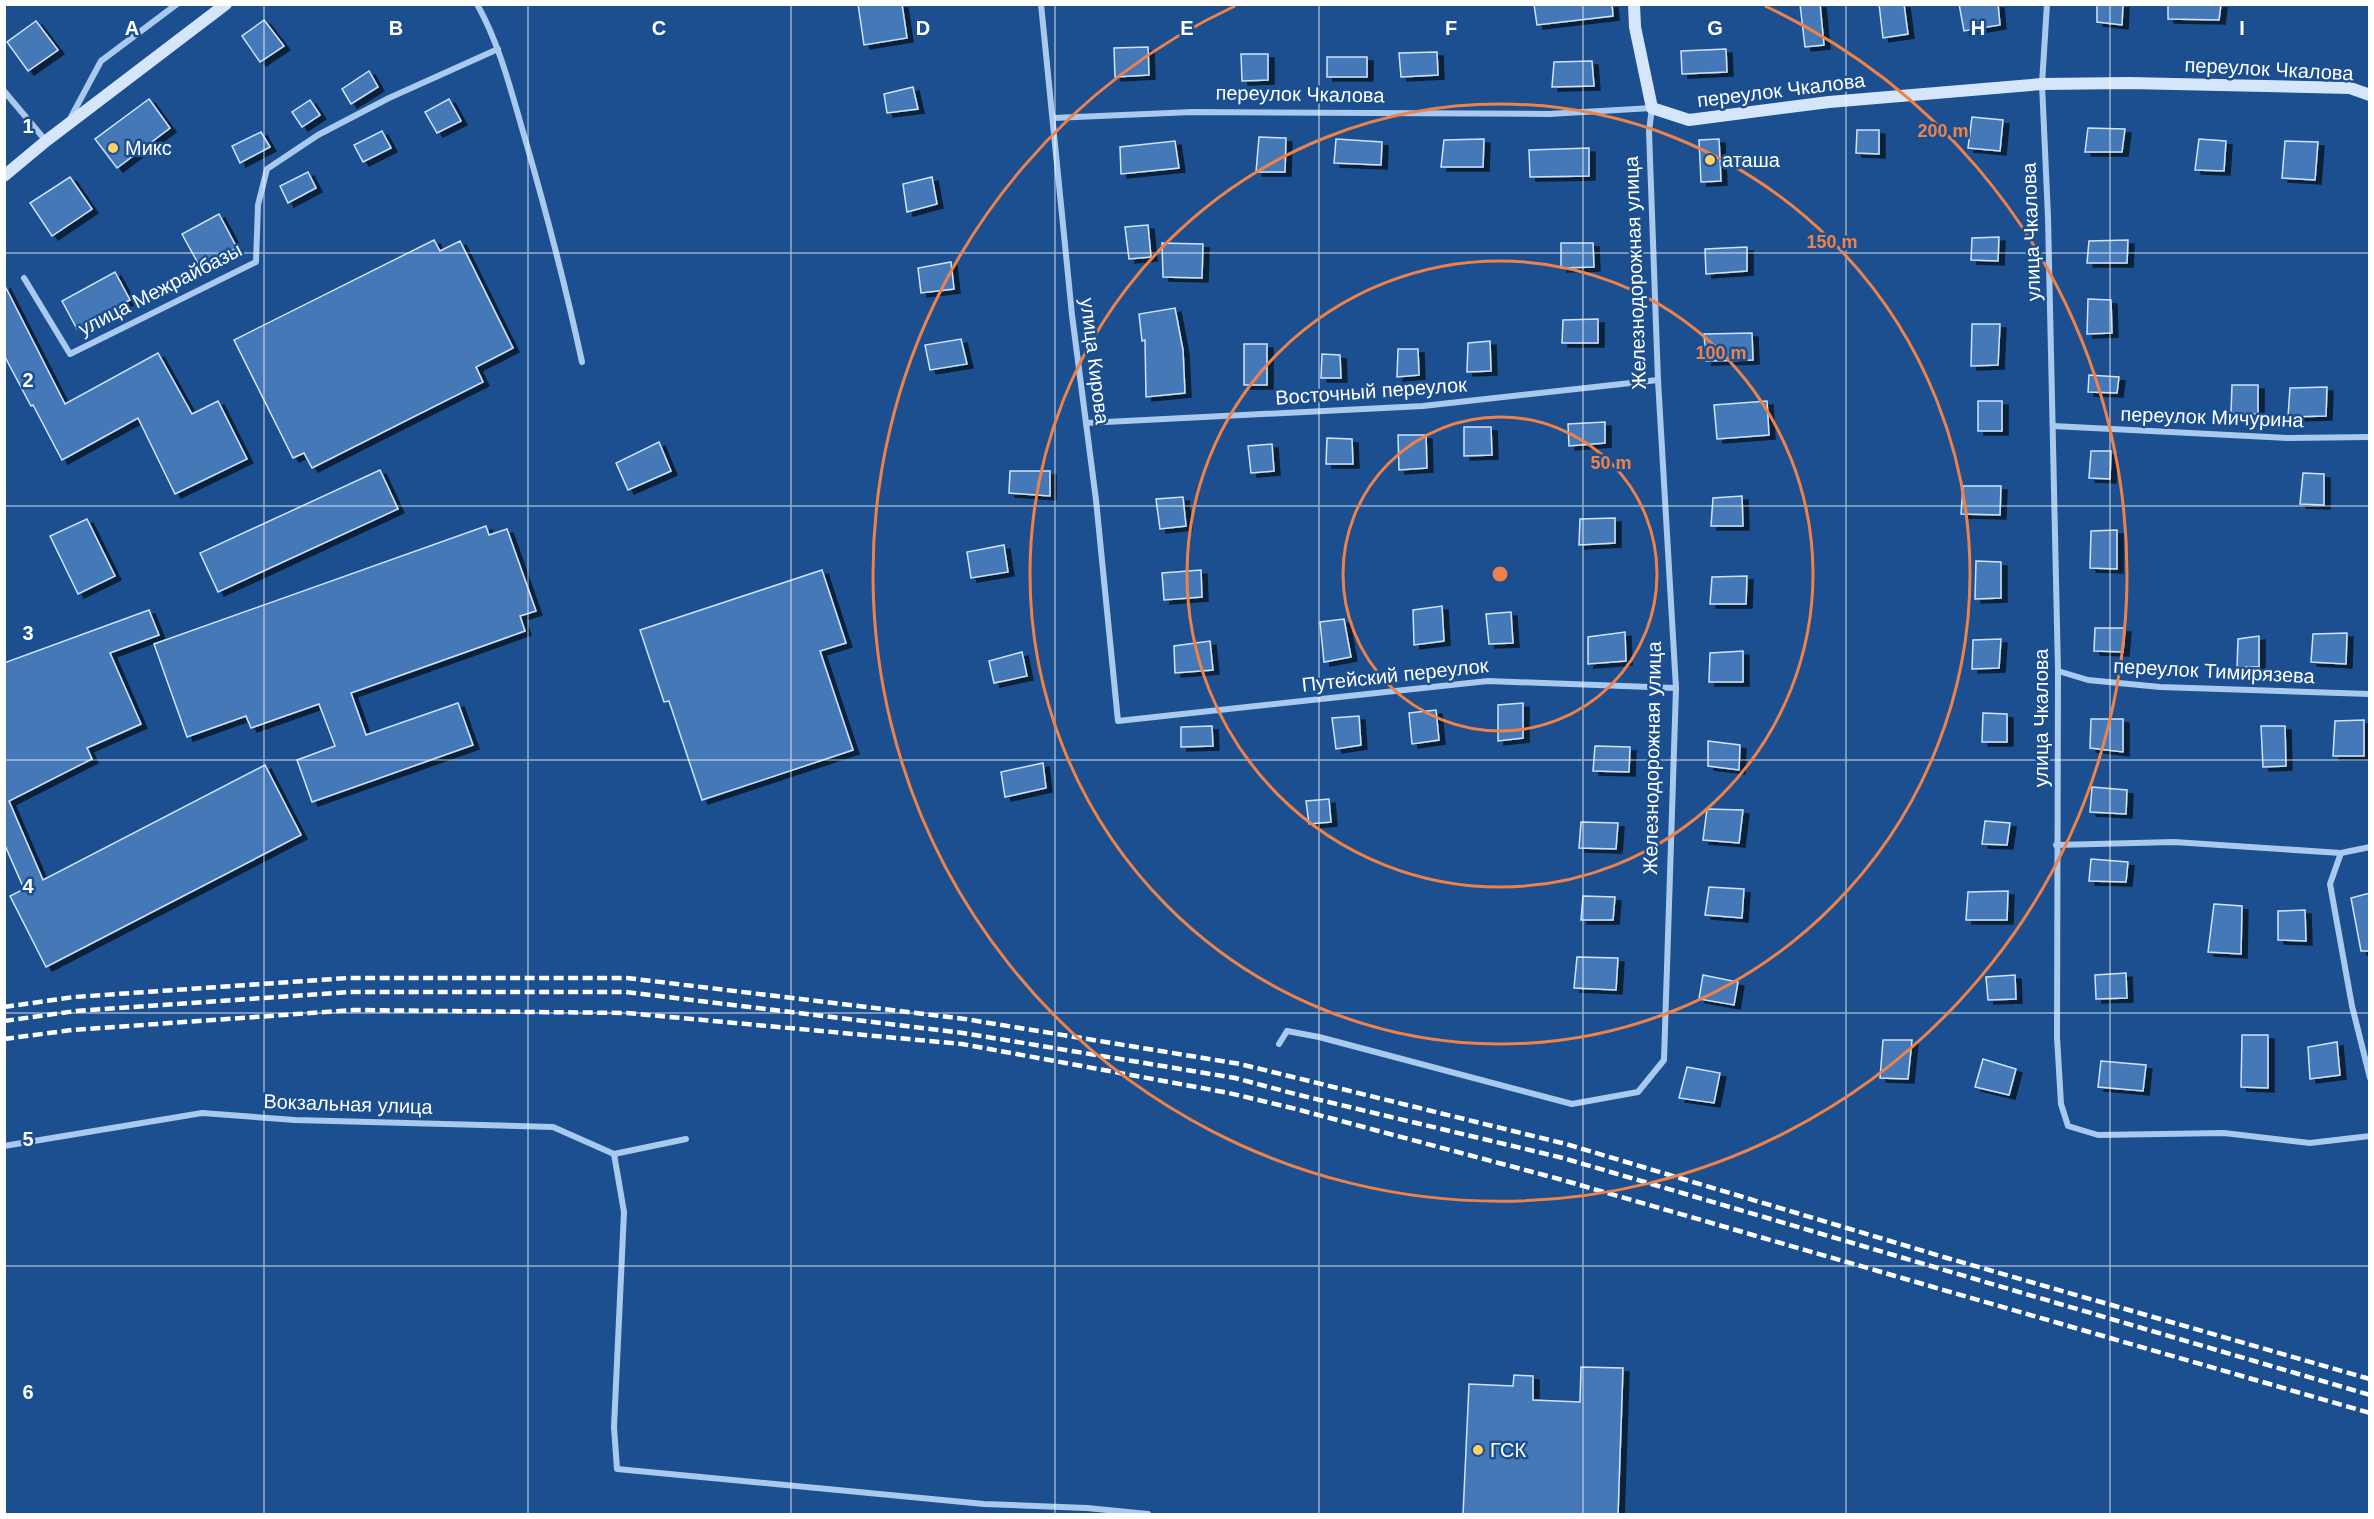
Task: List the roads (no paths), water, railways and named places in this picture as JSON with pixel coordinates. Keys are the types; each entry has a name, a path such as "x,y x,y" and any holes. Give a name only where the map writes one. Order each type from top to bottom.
{"street":[{"path":"68,125 101,61 177,4"},
{"path":"4,176 46,141 226,4"},
{"path":"477,4 498,49 557,248 582,362"},
{"name":"улица Кирова","path":"1041,4 1071,315 1096,500 1118,721"},
{"name":"Железнодорожная улица","path":"1278,1044 1287,1031 1319,1037 1572,1104 1638,1092 1664,1060 1676,688 1658,380 1649,131 1652,108 1635,27 1634,4"},
{"name":"улица Чкалова","path":"2047,4 2042,84 2048,217 2058,671 2057,1037 2061,1104 2068,1126 2098,1135 2224,1133 2310,1143 2370,1136"},
{"name":"улица Межрайбазы","path":"24,278 70,354 256,262 258,205 267,169 318,135 379,103 498,49"},
{"name":"переулок Чкалова","path":"1053,118 1192,112 1368,115 1550,114 1652,108 1689,120 1829,102 2042,84 2129,83 2350,88 2370,95"},
{"path":"4,91 46,141"},
{"name":"Восточный переулок","path":"1086,423 1423,406 1658,380"},
{"name":"переулок Мичурина","path":"2053,426 2288,438 2370,437"},
{"name":"переулок Тимирязева","path":"2058,671 2088,680 2160,687 2370,694"},
{"name":"Путейский переулок","path":"1118,721 1488,681 1676,688"},
{"path":"2056,845 2174,842 2341,853 2370,847"},
{"path":"2341,853 2330,884 2352,1006 2370,1078"},
{"name":"Вокзальная улица","path":"4,1146 202,1113 295,1120 553,1127 614,1154"},
{"path":"686,1139 614,1154 624,1212 614,1427 617,1469 984,1504 1087,1508 1148,1515"}],"railway":[{"path":"4,1007 74,997 348,978 627,978 965,1019 1240,1064 1566,1144 1947,1258 2370,1379"},
{"path":"4,1021 76,1011 349,992 626,992 963,1033 1235,1078 1563,1158 2370,1395"},
{"path":"4,1039 72,1030 354,1010 627,1013 962,1044 1229,1093 1296,1109 1559,1179 2370,1413"}],"place":[{"name":"Микс","path":"113,148"},
{"name":"аташа","path":"1710,160"},
{"name":"ГСК","path":"1478,1450"}]}
